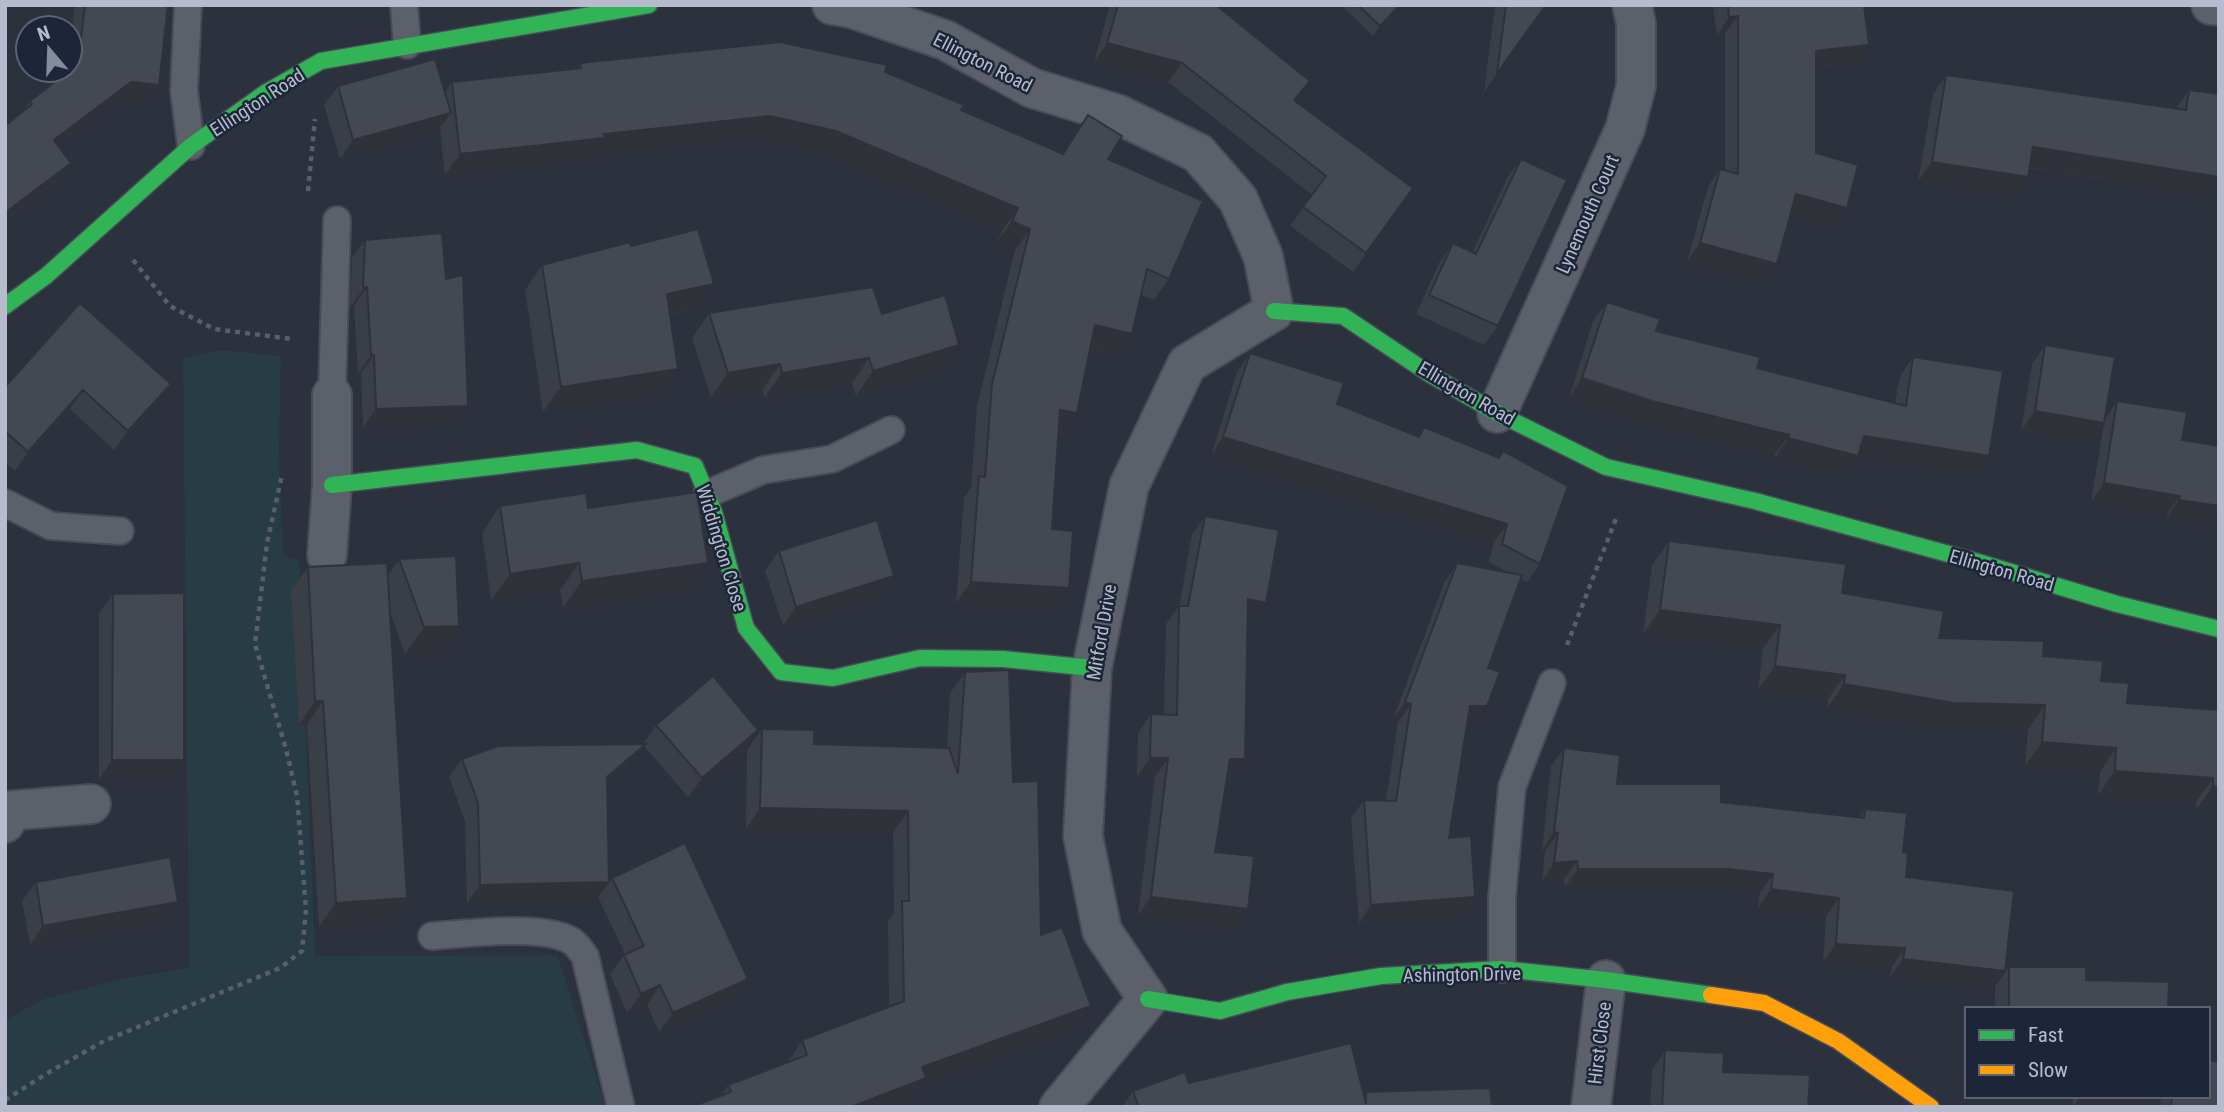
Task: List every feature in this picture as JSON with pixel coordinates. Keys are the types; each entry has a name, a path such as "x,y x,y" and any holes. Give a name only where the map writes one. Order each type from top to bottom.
{"street":[{"name":"Ellington Road","path":"5,306 46,276 191,146 265,93 321,61 649,5"},
{"name":"Lynemouth Court","path":"1497,413 1625,129 1636,86 1636,23 1632,5"},
{"path":"2211,5 2219,6"},
{"name":"Ellington Road","path":"845,6 945,40 1032,88 1117,114 1198,153 1238,199 1262,256 1274,312 1343,316 1431,375 1497,413 1606,467 1755,501 1978,562 2117,604 2219,629"},
{"name":"Mitford Drive","path":"1148,999 1102,931 1083,836 1092,668 1129,486 1187,364 1274,312"},
{"path":"327,555 332,485 332,395"},
{"name":"Widdington Close","path":"332,485 637,450 695,466 714,512 746,628 781,672 833,678 920,658 1003,659 1092,668"},
{"path":"5,822 6,810 91,804"},
{"name":"Ashington Drive","path":"1148,999 1220,1011 1287,992 1381,976 1502,969 1606,980 1764,1003 1838,1041 1931,1107"},
{"name":"Hirst Close","path":"1591,1107 1606,980"},
{"path":"1059,1107 1148,999"}],"lane":[{"path":"188,5 184,90 191,146"},
{"path":"404,5 407,46"},
{"path":"332,395 337,220"},
{"path":"707,494 763,470 832,459 891,430"},
{"path":"5,503 51,526 120,531"},
{"path":"1502,969 1502,898 1512,787 1552,683"},
{"path":"432,936 526,931 572,941 585,956 621,1107"}],"path":[{"path":"307,200 321,61"},
{"path":"107,223 170,306 214,329 293,339 292,352"},
{"path":"5,1100 104,1041 280,968 302,951 306,910 297,796 255,643 267,543 284,465"},
{"path":"1552,683 1634,473"}],"shaded area":[{"path":"221,350 281,356 279,452 283,556 299,560 315,956 557,955 606,1107 5,1107 5,1020 44,999 125,978 189,968 183,358"}],"building":[{"path":"85,5 168,5 159,85 131,82 54,140 71,163 5,213 5,126 52,84 84,84"},
{"path":"1118,5 1216,5 1310,81 1294,100 1413,188 1366,253 1303,207 1326,176 1182,63 1107,43"},
{"path":"1358,5 1400,5 1380,26"},
{"path":"1506,5 1546,5 1497,73"},
{"path":"1728,5 1864,5 1869,45 1816,51 1816,153 1858,165 1847,208 1796,194 1777,264 1700,243 1720,169 1738,174 1738,16 1729,17"},
{"path":"780,42 887,65 885,72 964,105 961,110 1063,154 1088,115 1122,136 1108,159 1203,201 1169,279 1147,269 1132,334 1095,325 1077,413 1060,410 1052,529 1073,531 1069,588 971,582 979,476 985,477 992,384 1030,229 1012,221 1018,208 836,131 770,116 604,134 605,138 460,154 452,82 581,68 580,63"},
{"path":"435,59 451,113 353,140 338,86"},
{"path":"1946,75 2186,110 2189,90 2219,94 2219,177 2033,147 2028,177 1932,162"},
{"path":"1521,159 1567,180 1498,326 1429,295 1453,243 1476,254"},
{"path":"698,229 714,284 667,294 678,369 561,387 542,265 630,242 631,246"},
{"path":"442,233 446,279 463,275 468,406 376,409 367,287 364,288 363,285 365,240"},
{"path":"873,287 882,314 945,295 959,345 873,371 869,358 782,373 780,364 728,373 709,313"},
{"path":"1607,302 1660,319 1656,331 1760,357 1757,368 1906,406 1913,357 2003,371 1989,456 1864,436 1858,456 1788,438 1789,435 1652,401 1582,378"},
{"path":"80,303 171,384 128,431 83,390 28,452 5,431 5,387"},
{"path":"2045,345 2115,357 2104,423 2035,411"},
{"path":"1250,353 1344,383 1337,404 1419,437 1424,427 1499,458 1503,451 1568,486 1540,564 1502,544 1507,524 1223,437"},
{"path":"2117,401 2187,412 2182,440 2219,446 2219,506 2179,500 2180,496 2104,483"},
{"path":"697,492 708,563 582,581 579,563 510,574 500,506 586,493 588,508"},
{"path":"1205,516 1279,530 1266,603 1248,599 1245,759 1230,759 1215,852 1254,856 1248,909 1151,897 1168,758 1150,758 1151,714 1177,715 1179,606 1188,606"},
{"path":"877,520 894,576 796,607 779,551"},
{"path":"1669,541 1846,564 1842,593 1944,611 1939,638 2044,641 2043,656 2103,661 2101,681 2129,683 2127,703 2219,710 2219,787 2213,786 2213,778 2115,771 2116,748 2042,742 2045,705 1954,703 1844,684 1845,675 1775,666 1780,625 1660,610"},
{"path":"456,556 459,626 424,627 399,559"},
{"path":"387,563 407,898 336,903 323,701 315,701 308,567"},
{"path":"1457,563 1522,575 1488,668 1500,672 1487,706 1470,706 1449,838 1471,836 1475,897 1371,905 1364,800 1396,801 1411,704 1405,702"},
{"path":"184,593 184,760 112,760 113,594"},
{"path":"1009,670 1013,782 1038,781 1041,935 1062,927 1091,1006 922,1067 926,1078 851,1107 691,1107 731,1092 728,1085 807,1055 802,1040 904,1001 902,901 909,901 908,811 760,808 762,729 814,730 814,744 949,748 958,774 965,672"},
{"path":"713,676 758,730 702,778 656,725"},
{"path":"646,744 607,777 609,882 480,885 478,803 462,759 498,746"},
{"path":"1564,748 1620,755 1617,784 1721,784 1721,802 1864,818 1865,809 1907,813 1903,852 1908,853 1906,877 2014,891 2005,971 1903,959 1905,948 1836,944 1839,898 1771,889 1773,874 1726,869 1578,869 1577,861 1554,863 1558,833 1554,832"},
{"path":"685,843 748,979 673,1013 660,985 641,994 624,955 644,946 612,878"},
{"path":"170,857 178,902 43,926 36,882"},
{"path":"2009,967 2086,967 2086,980 2169,982 2168,1007 2009,1007"},
{"path":"1351,1043 1366,1104 1366,1092 1490,1088 1492,1107 1139,1107 1133,1091 1185,1072 1189,1083"},
{"path":"1665,1050 1724,1053 1723,1072 1810,1075 1808,1107 1662,1107"},
{"path":"2210,1060 2219,1062 2219,1107 2171,1107 2172,1098 2210,1098"}],"traffic: fast":[{"path":"5,306 46,276 191,146 265,93 321,61 649,5"},
{"path":"1274,311 1343,316 1431,375 1497,413 1606,467 1755,501 1978,562 2117,604 2219,629"},
{"path":"332,485 637,450 695,466 714,512 746,628 781,672 833,678 920,658 1003,659 1092,668"},
{"path":"1148,999 1220,1011 1287,992 1381,976 1502,969 1711,995"}],"traffic: slow":[{"path":"1711,995 1764,1003 1838,1041 1931,1107"}]}
